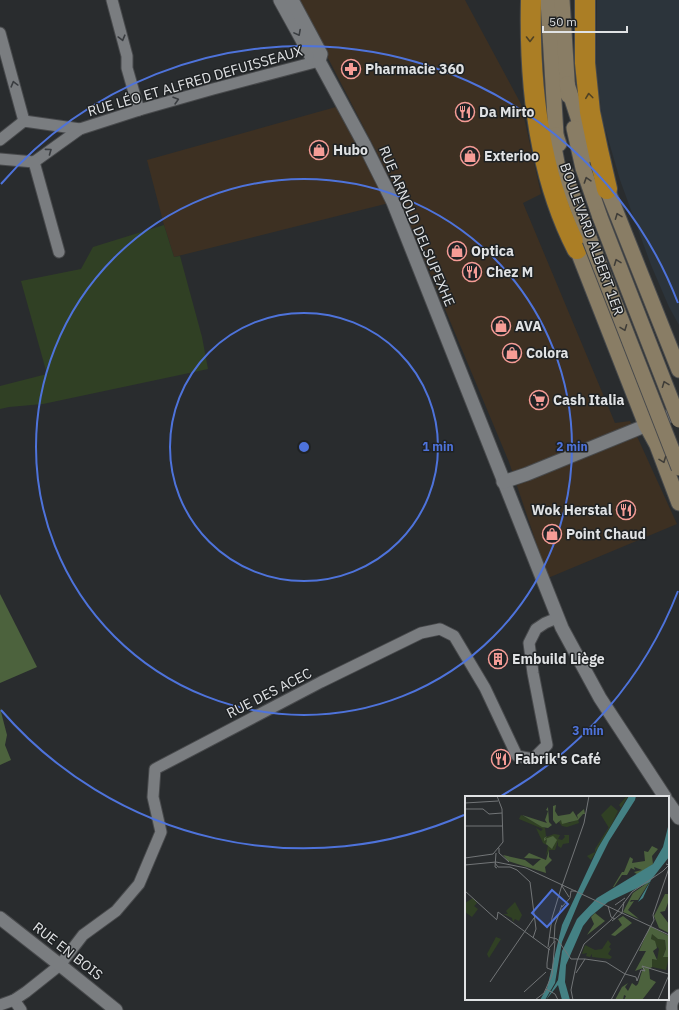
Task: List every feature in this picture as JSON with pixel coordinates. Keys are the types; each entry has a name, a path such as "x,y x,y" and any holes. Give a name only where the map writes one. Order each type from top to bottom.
{"highway":[{"path":"531,0 531,68 539,130 546,164 568,231 583,244"},
{"path":"585,0 585,70 590,112 607,189"}],"main road":[{"name":"BOULEVARD ALBERT 1ER","path":"548,0 556,135 560,145 583,244 679,468"},
{"name":"BOULEVARD ALBERT 1ER","path":"562,0 570,111 579,152 600,217 679,420"},
{"path":"567,84 586,139 679,370"},
{"path":"583,244 646,425 657,445 679,503"}],"street":[{"path":"112,0 127,56 127,68 139,110"},
{"name":"RUE ARNOLD DELSUPEXHE","path":"280,0 312,58 319,61 384,183 406,232 557,618 600,698 664,796"},
{"name":"RUE ARNOLD DELSUPEXHE","path":"292,0 321,54 319,61"},
{"path":"0,33 24,121 0,140"},
{"name":"RUE LÉO ET ALFRED DEFUISSEAUX","path":"34,162 80,129 212,89 319,61"},
{"name":"RUE LÉO ET ALFRED DEFUISSEAUX","path":"24,121 80,129"},
{"path":"0,159 34,162 59,252"},
{"path":"503,482 532,472 679,412"},
{"name":"RUE DES ACEC","path":"60,964 83,935 116,911 139,884 161,832 153,797 155,769 321,682 421,634 440,629 454,636 486,688 517,756 533,759 547,745 533,673 529,643 536,629 557,618"},
{"path":"669,803 679,818"},
{"name":"RUE EN BOIS","path":"0,918 60,964 116,1010"},
{"path":"0,1005 14,1000 26,992 60,964"},
{"path":"672,1010 671,1005 674,999 679,995"},
{"path":"14,1000 21,1010"}],"shaded area":[{"path":"298,0 465,0 521,104 541,194 523,203 615,423 630,421 677,524 548,578 509,462 391,180"},
{"path":"597,0 679,0 679,325 669,307 651,265 620,180 602,118 596,63"},
{"path":"343,105 393,202 174,257 147,160"}],"green space":[{"path":"164,225 174,257 180,256 202,337 208,369 43,404 0,409 0,386 47,374 21,281 81,269 93,247"},
{"path":"0,594 37,667 0,683"},
{"path":"0,708 7,735 5,745 11,760 0,765"}],"place":[{"name":"Pharmacie 360","path":"351,69"},
{"name":"Da Mirto","path":"465,112"},
{"name":"Hubo","path":"319,150"},
{"name":"Exterioo","path":"470,156"},
{"name":"Optica","path":"457,251"},
{"name":"Chez M","path":"472,272"},
{"name":"AVA","path":"501,326"},
{"name":"Colora","path":"512,353"},
{"name":"Cash Italia","path":"539,400"},
{"name":"Wok Herstal","path":"626,510"},
{"name":"Point Chaud","path":"552,534"},
{"name":"Embuild Liège","path":"498,659"},
{"name":"Fabrik's Café","path":"501,759"}]}
